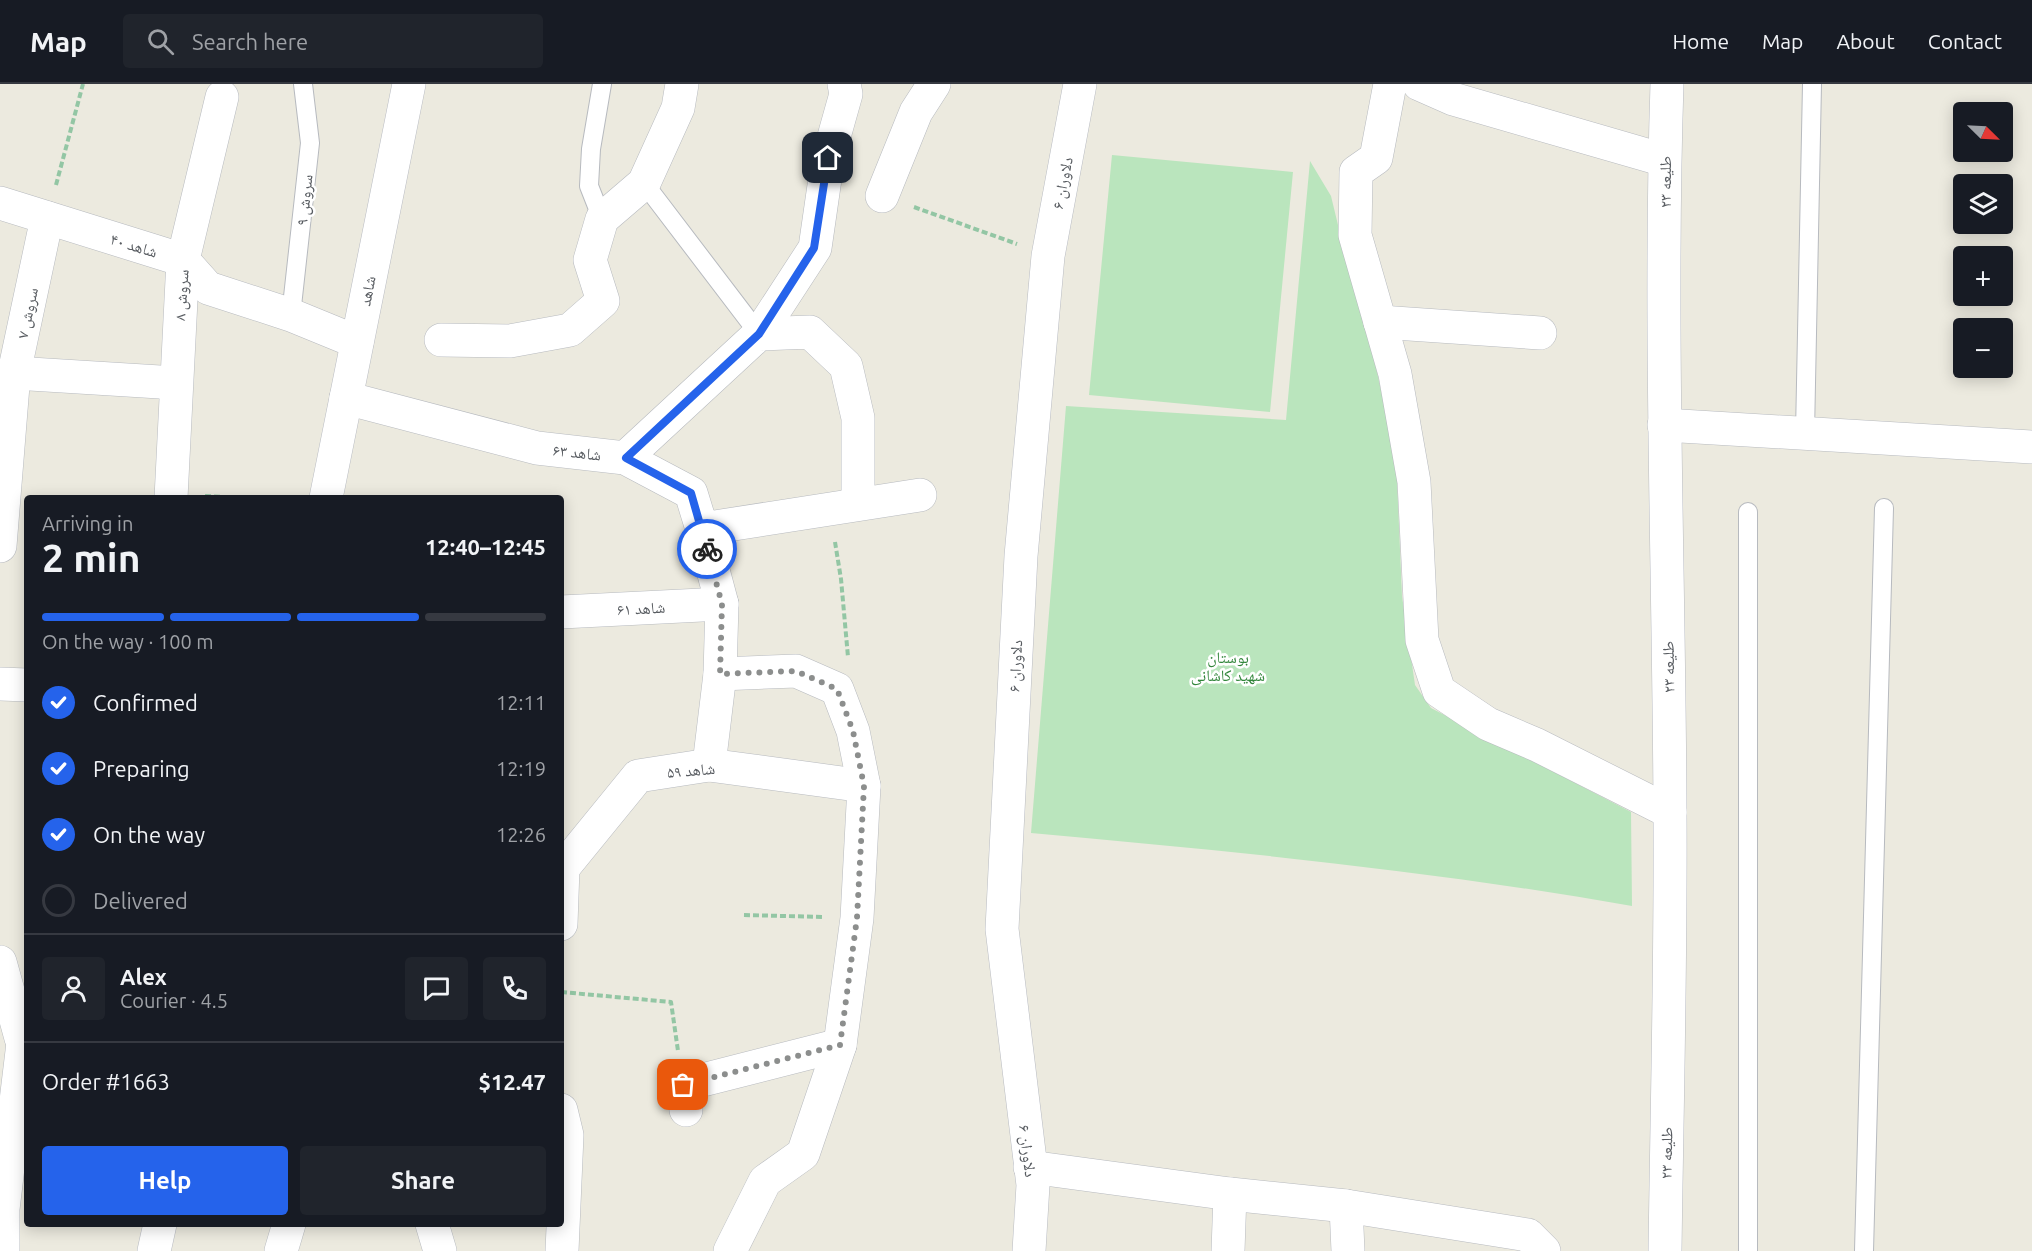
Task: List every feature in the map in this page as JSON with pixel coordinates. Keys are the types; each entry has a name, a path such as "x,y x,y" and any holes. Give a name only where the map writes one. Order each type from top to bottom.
{"street":[{"name":"شاهد","path":"327,495 409,84"},
{"path":"441,340 510,342 570,330 603,301 590,260 602,219 644,183 678,108 682,84"},
{"path":"626,458 759,334 814,248 828,158 846,94 844,84"},
{"path":"882,196 916,112 934,84"},
{"name":"دلاوران ۶","path":"1029,1251 1033,1185 1002,929 1021,556 1048,256 1080,84"},
{"path":"1390,84 1376,158 1356,172 1355,236 1395,374 1414,482 1422,640 1439,691 1488,724 1537,745 1670,812"},
{"path":"1419,84 1454,99 1664,160"},
{"name":"طلیعه ۲۳","path":"1665,1251 1670,812 1664,425 1664,160 1667,84"},
{"name":"سروش ۸","path":"171,495 183,260 222,97"},
{"name":"شاهد ۴۰","path":"0,203 183,260"},
{"name":"سروش ۷","path":"0,545 2,497 14,374 47,219"},
{"path":"183,260 208,288 291,315 357,342"},
{"path":"1380,322 1540,333"},
{"path":"759,334 810,332 846,366 858,418 843,507"},
{"path":"14,374 176,383"},
{"name":"شاهد ۶۳","path":"346,398 537,448 626,458 691,493 722,604 720,674 709,765"},
{"path":"1664,425 2032,447"},
{"path":"702,529 920,495"},
{"path":"0,545 24,544"},
{"name":"شاهد ۶۱","path":"564,612 722,604"},
{"path":"720,674 796,671 837,689 853,731 864,786 857,918 840,1045 803,1154 765,1181 730,1251"},
{"path":"0,684 24,685"},
{"name":"شاهد ۵۹","path":"564,864 638,777 709,765 864,786"},
{"path":"0,962 23,1045"},
{"path":"3,1251 3,1209 24,1036"},
{"path":"685,1097 840,1045"},
{"path":"564,1122 567,1135 564,1205"},
{"path":"1030,1167 1230,1194 1346,1206 1532,1246"},
{"path":"1228,1251 1230,1194"},
{"path":"1346,1206 1348,1251"},
{"path":"154,1251 159,1227"},
{"path":"281,1251 289,1227"},
{"path":"433,1227 440,1251"},
{"path":"562,1251 563,1227"}],"lane":[{"name":"سروش ۹","path":"291,315 310,143 303,84"},
{"path":"602,84 591,149 589,186 602,219"},
{"path":"1805,433 1812,84"},
{"path":"644,183 759,334"},
{"path":"1864,1251 1884,508"},
{"path":"1748,512 1748,1251"}],"path":[{"path":"47,219 83,84"},
{"path":"882,196 1048,256"},
{"path":"837,689 848,655 841,579 843,507"},
{"path":"744,915 857,918"},
{"path":"564,992 671,1002 685,1097"}],"green space":[{"path":"1112,155 1293,172 1270,412 1089,395"},
{"name":"بوستان شهید کاشانی","path":"1310,161 1331,196 1370,340 1393,445 1397,479 1402,596 1415,685 1431,708 1631,812 1632,906 1408,872 1031,833 1066,406 1286,420"}],"way so far":[{"path":"683,1085 840,1045 857,918 864,786 853,731 837,689 796,671 720,674 722,604 707,549"}],"route":[{"path":"707,549 691,493 626,458 759,334 814,248 828,158"}]}
